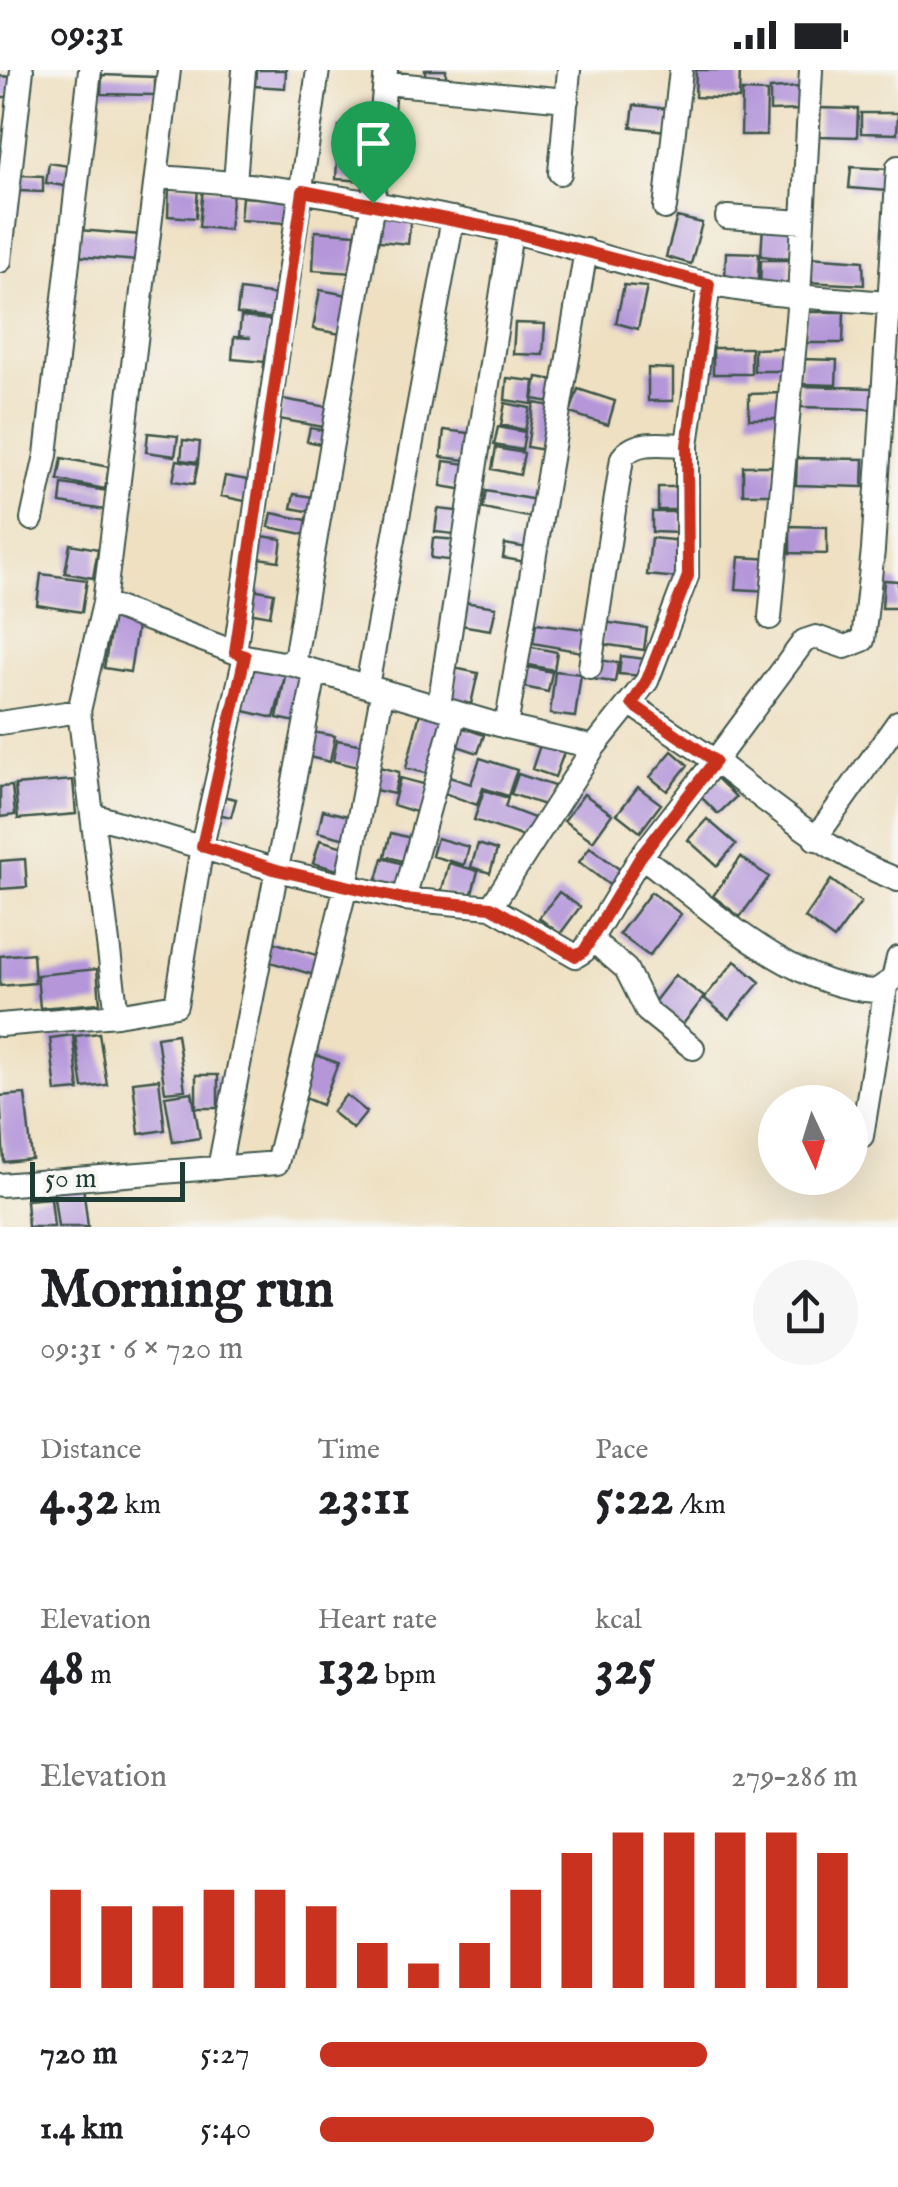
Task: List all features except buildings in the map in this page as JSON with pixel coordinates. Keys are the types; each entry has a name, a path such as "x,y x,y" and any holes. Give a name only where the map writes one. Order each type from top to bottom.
{"street":[{"path":"0,261 22,70"},
{"path":"32,518 46,455 90,70"},
{"path":"116,1016 80,711 104,603 169,70"},
{"path":"235,182 244,70"},
{"path":"0,1025 116,1016 176,1006 202,846 240,654 318,70"},
{"path":"560,173 570,70"},
{"path":"665,208 680,70"},
{"path":"770,618 799,296 811,70"},
{"path":"219,1168 277,870 373,203 386,76 566,100"},
{"path":"93,815 277,870 346,886 404,899 491,907 576,956 584,951 641,856 804,641 816,636 845,647 863,640 894,304 893,217 898,167"},
{"path":"157,177 303,191 453,218 709,284 894,304"},
{"path":"0,1185 276,1163 346,886 374,690 453,218"},
{"path":"728,218 803,222"},
{"path":"404,899 447,710 512,232"},
{"path":"506,728 586,250"},
{"path":"491,907 594,746 632,704 647,680 688,576 687,445 709,284"},
{"path":"590,667 622,458 630,448 639,445 687,445"},
{"path":"104,603 240,654 506,728 594,746"},
{"path":"632,704 715,761 815,839 852,861 898,880"},
{"path":"0,722 80,711"},
{"path":"815,839 898,722"},
{"path":"641,856 790,967 866,990 889,1003"},
{"path":"591,940 626,969 647,1011 693,1048"},
{"path":"868,1106 898,958"}],"route":[{"path":"303,191 373,203 512,232 709,284 687,445 688,576 647,680 632,704 715,761 641,856 584,951 576,956 491,907 404,899 277,870 202,846 245,656 235,652 303,191"}]}
